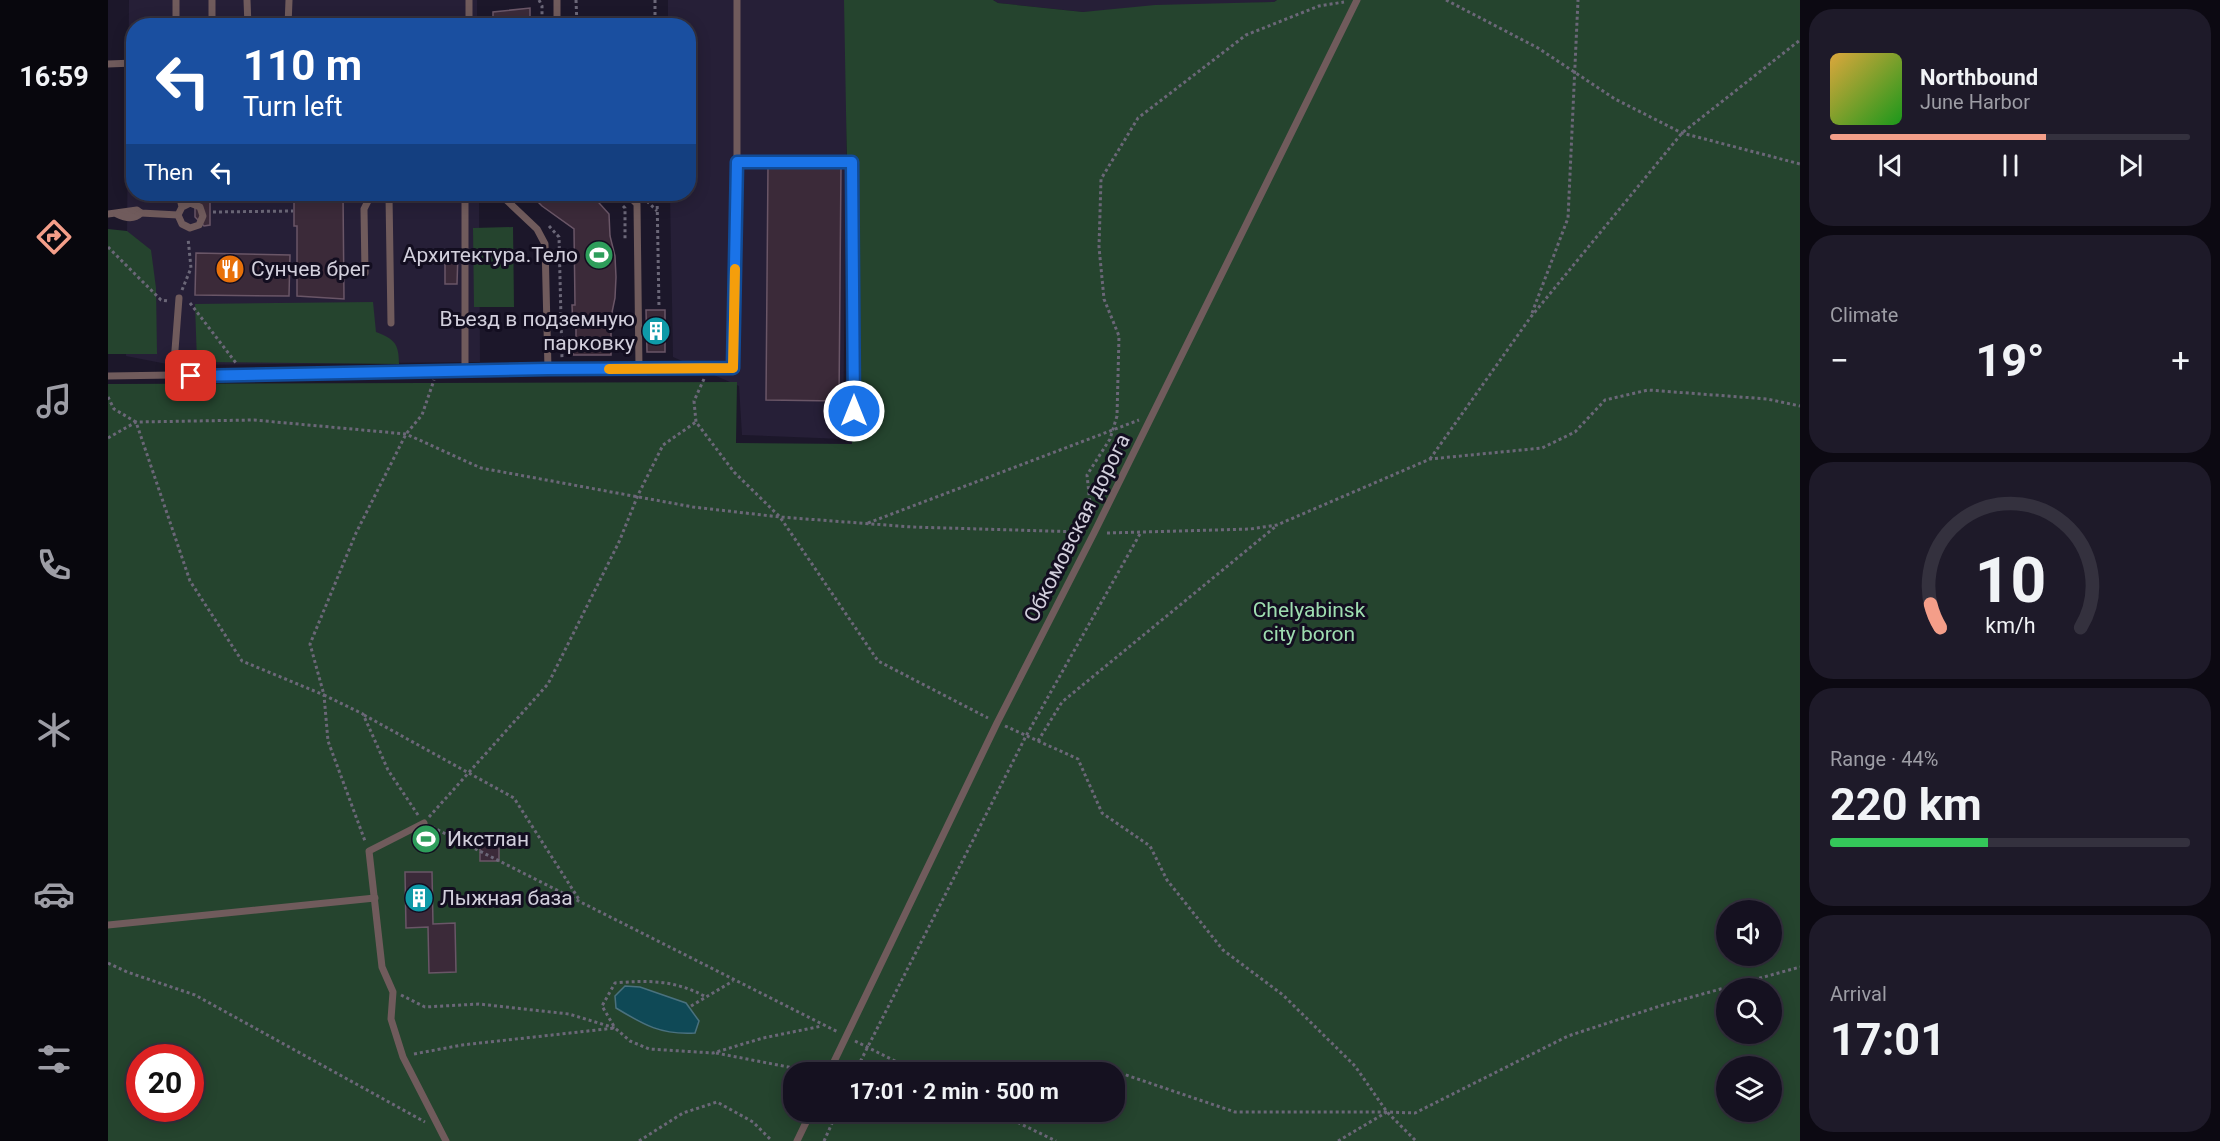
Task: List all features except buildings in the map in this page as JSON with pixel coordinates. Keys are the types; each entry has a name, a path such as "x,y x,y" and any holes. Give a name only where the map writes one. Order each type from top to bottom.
{"lane":[{"path":"176,0 176,18"},
{"path":"212,0 212,18"},
{"path":"248,0 248,18"},
{"path":"288,18 289,0"},
{"path":"469,0 469,18"},
{"path":"557,0 557,18"},
{"path":"108,376 733,368 737,162 736,0"},
{"name":"Обкомовская дорога","path":"834,1062 997,723 1094,533 1356,0"},
{"path":"108,64 126,63"},
{"path":"737,162 852,162 854,411 877,412"},
{"path":"181,201 182,207"},
{"path":"365,273 364,209 368,201"},
{"path":"389,201 392,323"},
{"path":"465,201 465,371"},
{"path":"507,201 537,229 545,244 548,369"},
{"path":"634,201 637,204 639,368"},
{"path":"190,203 196,204 203,211 199,225 189,228 182,224 178,215 182,207 190,203"},
{"path":"108,214 124,217 137,217 141,213 178,215"},
{"path":"172,376 179,298"},
{"path":"424,823 369,851 382,967 393,992 391,1019 403,1057 446,1141"},
{"path":"108,925 375,898"},
{"path":"797,1141 806,1122"}],"path":[{"path":"538,0 542,6 543,18"},
{"path":"576,0 577,18"},
{"path":"655,0 655,18"},
{"path":"1094,533 1087,475 1110,439 1117,416 1119,336 1104,299 1099,247 1101,179 1138,118 1246,35 1319,6 1356,0"},
{"path":"1446,0 1538,48 1615,99 1682,133 1800,164"},
{"path":"1530,318 1568,218 1578,0"},
{"path":"1430,459 1530,318 1682,133 1800,40"},
{"path":"618,201 625,208 625,244"},
{"path":"657,201 659,308"},
{"path":"203,216 209,212 293,211"},
{"path":"179,298 192,268 188,242 189,228"},
{"path":"708,368 694,401 696,422 734,472 780,517 878,661 997,723 1078,759 1102,813 1150,846 1167,880 1223,950 1283,995 1355,1066 1387,1112 1416,1141"},
{"path":"369,851 327,741 324,695 310,645 356,533 406,434 422,415 436,371"},
{"path":"108,438 136,422 254,420 406,434 482,468 638,495 693,507 912,528 1094,533 1250,529 1277,525 1430,459 1542,448 1575,432 1605,400 1648,390 1767,399 1800,406"},
{"path":"108,397 114,409 136,422 190,581 242,661 363,714 514,798 581,904"},
{"path":"866,524 1113,428 1151,416"},
{"path":"424,823 548,684 619,542 638,495 663,446 696,422"},
{"path":"1038,741 1062,702 1277,525"},
{"path":"859,1062 1026,736 1141,532"},
{"path":"363,714 388,770 424,823 896,1062"},
{"path":"108,963 195,995 442,1131"},
{"path":"1125,1075 1235,1112 1415,1113 1568,1036 1663,1005 1800,968"},
{"path":"691,1006 734,980"},
{"path":"706,997 686,987 648,981 615,983 602,1006 615,1028 630,1041 649,1049 713,1053 783,1066"},
{"path":"393,992 425,1007 478,1004 569,1014 615,1028"},
{"path":"713,1053 763,1038 824,1026"},
{"path":"403,1057 462,1045 615,1028"},
{"path":"639,1141 684,1113 717,1102 753,1122 772,1141"},
{"path":"1338,1141 1387,1112"},
{"path":"824,1141 833,1122"},
{"path":"1017,1122 1056,1141"}],"shaded area":[{"path":"129,0 477,0 477,18 129,18"},
{"path":"668,0 848,0 843,439 742,435 739,386 673,357 670,201 696,201 696,18 668,18"},
{"path":"993,0 1277,0 1274,2 1083,12 998,3"},
{"path":"127,201 479,201 480,362 172,365 126,356"},
{"path":"625,986 640,987 686,1003 699,1021 695,1033 653,1028 616,1008 615,996"}],"green space":[{"name":"Chelyabinsk city boron","path":"844,0 993,0 998,3 1083,12 1155,5 1274,2 1277,0 1800,0 1800,1141 108,1141 108,384 737,382 736,443 852,444"},
{"path":"513,227 514,307 474,307 473,228"},
{"path":"108,229 127,231 151,250 156,288 157,354 108,354"},
{"path":"373,302 376,332 394,343 398,351 399,364 197,362 195,304"}],"slow traffic":[{"path":"609,369 733,368 735,269"}],"place":[{"name":"Архитектура.Тело","path":"599,255"},
{"name":"Сунчев брег","path":"230,269"},
{"name":"Въезд в подземную парковку","path":"656,331"},
{"name":"Икстлан","path":"426,839"},
{"name":"Лыжная база","path":"419,898"}],"route":[{"path":"191,376 733,368 737,162 852,162 854,411"}]}
